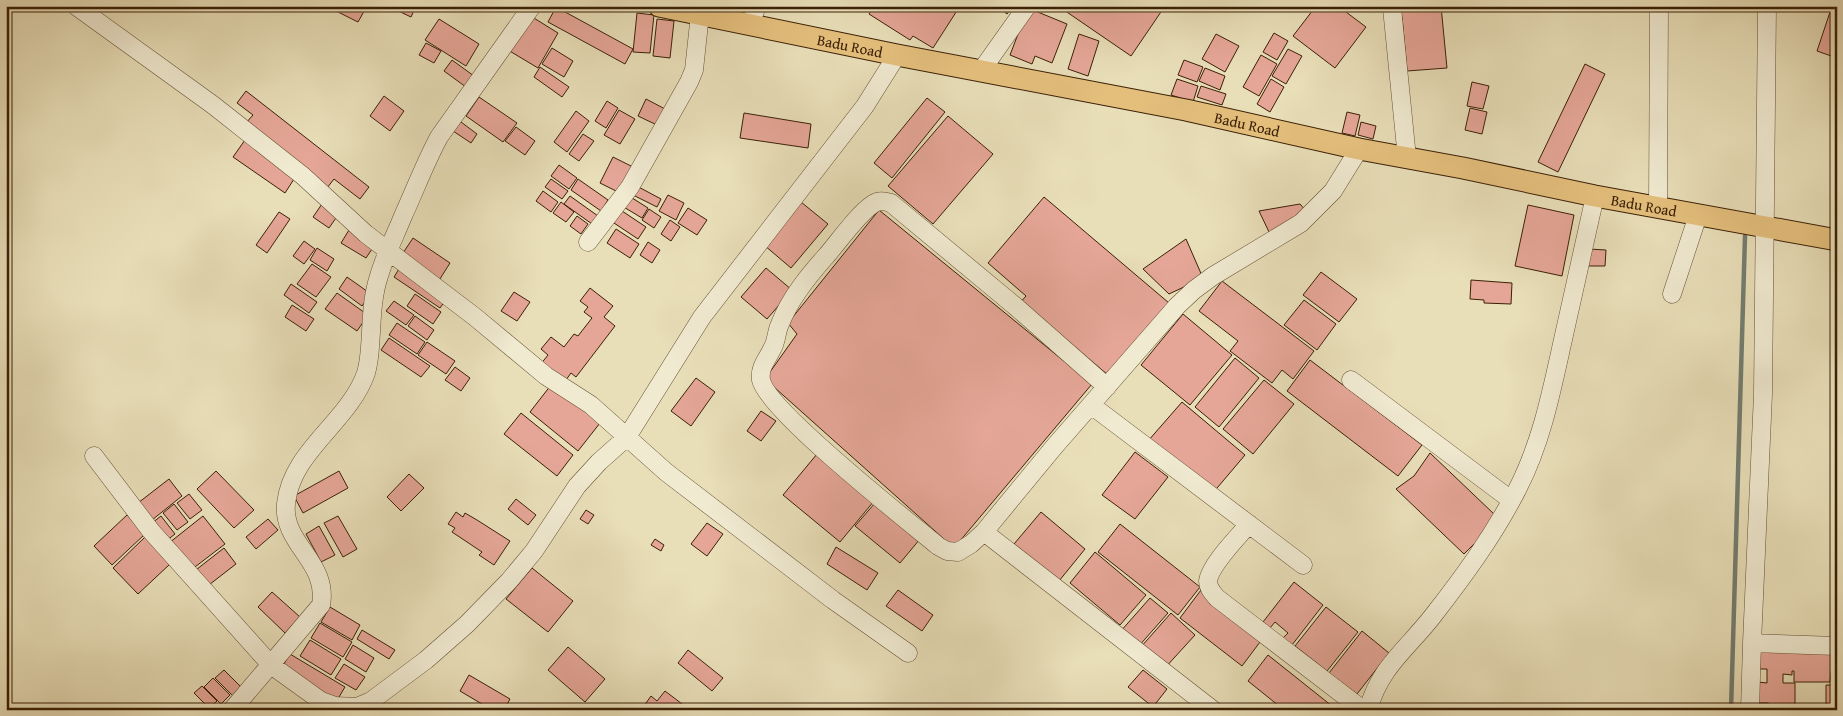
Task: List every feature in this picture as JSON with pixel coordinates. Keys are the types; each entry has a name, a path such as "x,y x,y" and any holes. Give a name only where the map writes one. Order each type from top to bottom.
{"main road":[{"name":"Badu Road","path":"659,6 700,14 753,15 897,55 1186,110 1359,149 1595,196 1837,240"}],"street":[{"path":"76,6 264,144 303,176 366,234 475,317 546,376 590,405 666,472 833,600 908,653"},
{"path":"232,710 321,605 323,594 315,566 302,549 290,528 286,507 288,488 307,456 343,410 365,374 370,353 373,304 379,276 427,160 439,137 532,6"},
{"path":"981,71 1026,6"},
{"path":"1658,207 1659,6"},
{"path":"1750,710 1764,394 1767,6"},
{"path":"1392,8 1407,158"},
{"path":"588,242 630,187 689,82 694,70 700,14"},
{"path":"94,456 151,531 270,665 321,701 335,706 357,707 371,701 426,660 483,609 534,551 577,486 599,462 627,437 702,317 865,106 897,55"},
{"path":"1108,387 1015,306 891,203 882,201 873,204 824,258 788,306 779,326 773,348 762,366 761,381 780,408 826,452 938,546 947,551 958,552 971,544 984,532 1092,405 1108,387 1177,306 1213,276 1301,224 1318,207 1346,171 1359,149"},
{"path":"1368,710 1372,696 1381,678 1464,576 1487,543 1534,454 1544,422 1595,196"},
{"path":"1672,294 1698,215"},
{"path":"1351,380 1511,500"},
{"path":"1092,405 1303,565"},
{"path":"1249,524 1214,568 1208,582 1210,589 1218,598 1363,710"},
{"path":"984,532 1213,710"},
{"path":"1752,643 1837,646"}],"building":[{"path":"335,6 367,6 358,22 334,10"},
{"path":"393,6 416,6 411,17 392,8"},
{"path":"874,6 960,6 933,48 913,36 910,40 869,14"},
{"path":"997,6 1013,6 1007,14"},
{"path":"1058,6 1165,6 1131,56"},
{"path":"1316,6 1338,6 1366,27 1335,68 1293,36"},
{"path":"1396,6 1441,6 1447,68 1407,71 1402,17 1397,17"},
{"path":"1832,6 1837,6 1837,58 1817,51"},
{"path":"556,7 633,49 625,64 548,22"},
{"path":"1028,8 1067,24 1052,63 1035,56 1032,64 1010,55"},
{"path":"637,13 654,15 650,53 633,52"},
{"path":"529,15 558,33 538,68 508,50"},
{"path":"439,19 479,44 466,66 425,40"},
{"path":"657,19 674,21 670,58 653,56"},
{"path":"1274,33 1288,41 1277,60 1263,52"},
{"path":"1079,34 1099,41 1088,76 1068,69"},
{"path":"1216,34 1239,46 1225,72 1202,59"},
{"path":"426,43 441,51 434,63 419,55"},
{"path":"552,48 573,61 564,77 542,64"},
{"path":"1288,49 1302,56 1286,84 1272,76"},
{"path":"1261,55 1277,64 1259,96 1243,87"},
{"path":"452,60 474,76 466,87 444,71"},
{"path":"1184,60 1203,67 1197,82 1178,75"},
{"path":"1585,64 1605,74 1558,172 1538,162"},
{"path":"540,67 569,87 562,97 534,77"},
{"path":"1205,68 1225,76 1220,90 1199,81"},
{"path":"1177,79 1198,86 1193,102 1171,95"},
{"path":"1271,79 1284,87 1270,112 1257,104"},
{"path":"1472,82 1489,86 1483,109 1467,106"},
{"path":"1201,86 1226,94 1222,105 1197,97"},
{"path":"246,91 369,187 360,199 334,179 327,188 245,124 253,115 237,103"},
{"path":"384,96 404,111 390,131 370,116"},
{"path":"479,97 517,123 503,142 466,116"},
{"path":"927,98 945,112 892,178 874,163"},
{"path":"646,99 667,110 659,126 638,116"},
{"path":"607,101 618,108 606,128 595,121"},
{"path":"1470,108 1487,112 1482,134 1465,130"},
{"path":"619,110 635,119 620,144 604,135"},
{"path":"576,111 589,121 567,152 554,142"},
{"path":"1347,112 1360,115 1355,136 1342,133"},
{"path":"744,113 811,124 808,148 740,138"},
{"path":"948,116 993,154 933,224 888,186"},
{"path":"457,119 477,134 471,143 450,129"},
{"path":"1361,122 1376,126 1373,139 1358,135"},
{"path":"516,127 535,141 525,155 505,141"},
{"path":"583,134 594,141 579,161 569,154"},
{"path":"245,140 296,176 285,193 233,157"},
{"path":"613,157 633,167 620,193 600,183"},
{"path":"559,165 577,178 569,189 551,176"},
{"path":"551,179 568,191 562,199 545,187"},
{"path":"578,179 608,200 601,211 571,190"},
{"path":"633,184 661,199 657,207 629,193"},
{"path":"543,191 558,202 551,212 536,201"},
{"path":"668,195 684,203 676,220 659,211"},
{"path":"570,196 598,216 592,224 564,204"},
{"path":"629,196 648,208 642,218 622,206"},
{"path":"1044,197 1169,303 1108,375 1043,320 1018,305 1026,296 988,263"},
{"path":"561,202 574,212 566,222 553,213"},
{"path":"801,202 828,224 791,268 764,245"},
{"path":"322,204 338,215 329,228 313,217"},
{"path":"1300,204 1307,212 1270,234 1259,211"},
{"path":"1528,205 1574,215 1562,276 1515,266"},
{"path":"688,208 707,220 697,235 678,223"},
{"path":"619,209 646,227 638,239 611,221"},
{"path":"649,209 661,217 654,228 642,220"},
{"path":"879,210 1092,384 954,548 765,379 797,334 788,323"},
{"path":"279,212 290,219 267,253 256,245"},
{"path":"577,216 588,224 581,234 570,226"},
{"path":"670,220 680,227 671,241 661,234"},
{"path":"616,229 639,244 630,258 607,243"},
{"path":"349,230 374,246 366,258 341,243"},
{"path":"413,238 450,263 438,282 401,256"},
{"path":"1186,239 1203,278 1169,294 1143,269"},
{"path":"304,241 315,249 304,264 293,256"},
{"path":"648,242 660,250 652,263 640,255"},
{"path":"317,248 334,259 327,271 310,260"},
{"path":"1589,249 1606,250 1605,266 1588,266"},
{"path":"312,264 331,277 316,297 297,284"},
{"path":"402,264 447,298 440,308 394,277"},
{"path":"766,268 792,290 767,319 741,297"},
{"path":"1321,272 1357,299 1339,322 1303,295"},
{"path":"347,277 371,294 362,306 339,289"},
{"path":"1471,280 1512,283 1511,304 1484,303 1484,300 1470,299"},
{"path":"1222,281 1314,351 1293,379 1282,370 1272,383 1230,351 1238,341 1199,311"},
{"path":"291,284 317,302 309,313 284,295"},
{"path":"590,288 613,306 604,317 615,326 576,377 571,373 563,384 540,365 548,355 541,349 551,337 564,347 574,334 578,336 592,318 584,312 588,307 580,301"},
{"path":"514,292 530,302 517,321 501,311"},
{"path":"337,293 368,315 357,331 325,309"},
{"path":"415,294 441,312 433,324 407,306"},
{"path":"1304,300 1336,324 1317,350 1284,325"},
{"path":"394,301 414,315 406,325 386,311"},
{"path":"292,305 314,319 306,331 285,317"},
{"path":"1183,314 1232,355 1190,405 1141,365"},
{"path":"415,316 434,330 427,340 408,326"},
{"path":"397,323 425,342 417,354 389,335"},
{"path":"389,338 430,366 421,377 381,350"},
{"path":"427,342 455,361 446,374 418,355"},
{"path":"1235,358 1259,378 1219,427 1195,407"},
{"path":"1310,360 1422,445 1398,476 1287,391"},
{"path":"455,367 470,378 461,391 445,380"},
{"path":"696,378 715,392 691,426 671,411"},
{"path":"1264,380 1294,404 1253,454 1223,429"},
{"path":"551,385 600,423 578,451 530,412"},
{"path":"1182,402 1245,455 1212,494 1148,441"},
{"path":"761,411 776,421 761,441 747,431"},
{"path":"521,413 573,455 557,476 504,434"},
{"path":"1135,452 1168,477 1135,519 1102,495"},
{"path":"1430,453 1494,514 1481,537 1464,554 1396,489 1414,476"},
{"path":"817,454 874,501 840,542 783,495"},
{"path":"216,471 254,510 234,528 197,489"},
{"path":"339,471 348,488 303,513 294,496"},
{"path":"409,474 424,488 401,511 387,497"},
{"path":"169,479 182,496 152,520 138,503"},
{"path":"189,494 202,510 190,519 177,503"},
{"path":"516,499 536,515 528,525 508,509"},
{"path":"875,503 920,539 900,563 855,526"},
{"path":"174,504 188,522 177,530 163,513"},
{"path":"586,510 594,515 588,524 580,519"},
{"path":"456,512 463,517 465,513 510,541 494,565 479,555 482,552 452,532 455,528 448,524"},
{"path":"1041,512 1085,549 1059,581 1014,544"},
{"path":"127,515 145,534 112,565 94,546"},
{"path":"161,516 175,534 166,541 152,523"},
{"path":"203,516 225,544 191,570 169,543"},
{"path":"338,516 357,549 343,557 324,523"},
{"path":"268,519 278,530 256,549 246,537"},
{"path":"707,523 723,534 707,556 691,544"},
{"path":"1120,524 1200,587 1178,615 1098,552"},
{"path":"319,526 335,555 321,562 306,534"},
{"path":"145,537 170,564 138,594 113,568"},
{"path":"655,539 664,545 661,551 651,545"},
{"path":"836,547 878,573 867,590 827,564"},
{"path":"224,548 236,564 205,588 192,573"},
{"path":"1095,552 1146,595 1120,625 1070,583"},
{"path":"532,568 573,601 548,632 506,599"},
{"path":"1294,582 1323,605 1292,645 1283,638 1288,633 1275,622 1270,628 1263,622"},
{"path":"898,590 933,615 922,631 886,606"},
{"path":"1201,590 1263,638 1242,666 1180,618"},
{"path":"272,592 300,617 285,633 258,607"},
{"path":"1150,598 1168,613 1138,647 1120,632"},
{"path":"330,607 360,625 352,640 321,622"},
{"path":"1326,607 1358,632 1327,671 1295,646"},
{"path":"1171,613 1195,635 1164,669 1140,648"},
{"path":"320,623 352,642 343,657 311,638"},
{"path":"362,630 395,650 389,659 357,639"},
{"path":"1362,631 1389,653 1357,694 1329,673"},
{"path":"310,640 341,659 331,675 300,656"},
{"path":"353,645 374,658 366,672 345,659"},
{"path":"568,647 605,679 585,702 548,670"},
{"path":"1760,649 1837,651 1837,671 1831,671 1830,682 1794,682 1794,671 1792,671 1792,675 1783,674 1783,683 1795,683 1795,706 1786,706 1786,710 1768,710 1768,703 1757,703 1758,682 1767,683 1767,669 1760,669"},
{"path":"688,650 723,678 712,691 678,663"},
{"path":"290,654 345,687 336,702 281,669"},
{"path":"1268,655 1337,710 1284,710 1248,681"},
{"path":"344,664 365,677 356,690 335,678"},
{"path":"224,670 241,687 233,696 215,678"},
{"path":"1143,670 1167,689 1153,707 1128,687"},
{"path":"469,675 510,699 504,710 492,710 460,691"},
{"path":"213,678 230,695 221,704 204,687"},
{"path":"1826,685 1837,685 1837,710 1826,710"},
{"path":"202,686 217,701 209,708 194,693"},
{"path":"665,691 690,710 641,710 651,696 657,701"}],"waterway":[{"path":"1731,710 1745,236"}]}
